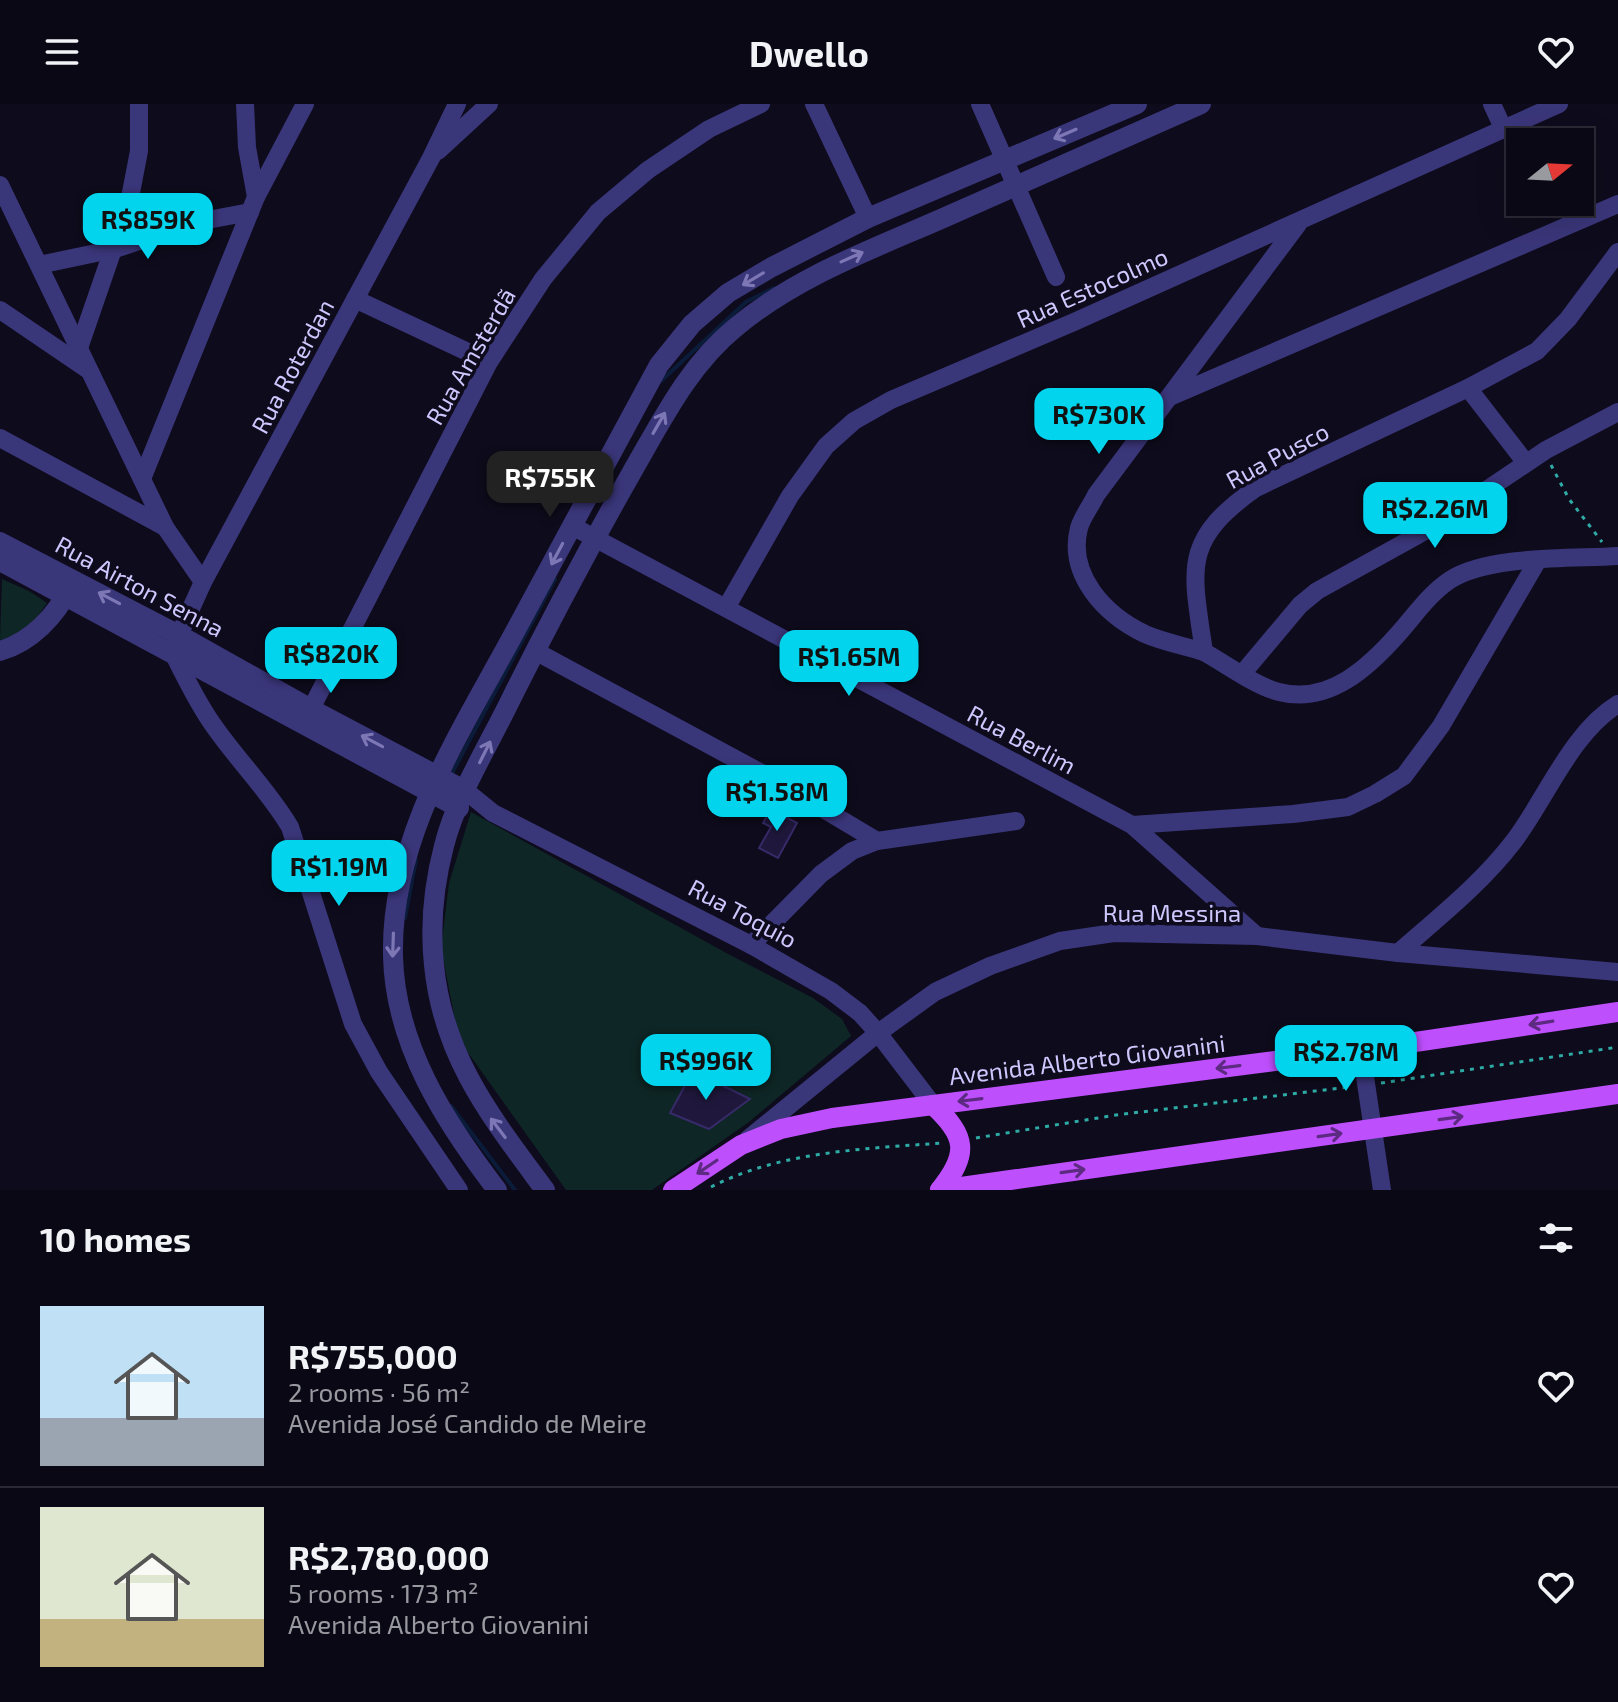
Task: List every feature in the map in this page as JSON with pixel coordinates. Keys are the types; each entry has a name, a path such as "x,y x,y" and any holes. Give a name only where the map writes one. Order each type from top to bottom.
{"main road":[{"name":"Avenida Alberto Giovanini","path":"673,1190 741,1145 781,1129 832,1118 1361,1050 1618,1012"},
{"path":"940,1190 1618,1094"},
{"path":"933,1105 951,1122 960,1141 962,1157 956,1171 940,1190"}],"street":[{"path":"79,348 115,249 136,174 139,104"},
{"path":"245,104 253,204"},
{"path":"142,479 253,204 305,104"},
{"name":"Rua Roterdan","path":"176,644 203,582 457,104"},
{"path":"431,158 489,104"},
{"name":"Rua Amsterdã","path":"311,709 489,362 543,279 598,212 648,170 709,129 761,104"},
{"path":"814,104 868,218"},
{"path":"980,104 1056,277"},
{"path":"497,1190 458,1138 414,1057 399,1006 393,959 398,886 434,785 584,532 700,361 736,327 818,273 1137,104"},
{"path":"545,1190 484,1108 459,1064 444,1020 434,966 433,925 437,880 445,843 462,799 535,651 659,365 692,324 728,293 868,218 1011,173 1201,104"},
{"path":"1492,104 1503,128"},
{"name":"Rua Estocolmo","path":"726,608 790,496 826,446 854,421 891,400 1074,322 1559,104"},
{"path":"0,185 165,527 203,582"},
{"path":"39,265 115,249 253,204"},
{"path":"1169,397 1618,204"},
{"path":"1299,222 1096,495 1079,528 1077,562 1094,596 1112,614 1145,634 1204,652 1277,692 1304,696 1330,689 1355,676 1449,581 1475,569 1538,560 1617,556"},
{"name":"Rua Pusco","path":"1204,652 1194,582 1198,552 1209,528 1227,508 1256,488 1468,388 1537,351 1555,335 1618,252"},
{"path":"355,299 489,362"},
{"path":"0,310 88,369"},
{"path":"1468,388 1526,463"},
{"path":"1242,674 1300,605 1317,591 1427,530 1546,450 1618,412"},
{"path":"0,438 165,527"},
{"name":"Rua Berlim","path":"584,532 1132,825 1257,936"},
{"name":"Rua Airton Senna","path":"1,555 311,709 462,799"},
{"path":"1132,825 1293,814 1348,807 1404,776 1441,726 1538,560"},
{"path":"0,651 12,648 50,619 70,589"},
{"path":"176,644 434,785"},
{"path":"176,644 208,718 274,801 290,827 353,1024 379,1072 459,1190"},
{"path":"535,651 780,783 877,841"},
{"path":"1398,953 1491,869 1538,807 1582,737 1599,716 1618,704"},
{"name":"Rua Toquio","path":"462,799 751,945 831,991 860,1013 878,1033 933,1105"},
{"path":"751,945 821,874 852,851 877,841 1016,821"},
{"name":"Rua Messina","path":"741,1145 878,1033 935,992 990,966 1060,941 1114,933 1257,936 1398,953 1618,972"},
{"path":"1361,1050 1382,1190"}],"path":[{"path":"1056,277 1074,322"},
{"path":"1546,450 1554,473 1569,499 1617,556"},
{"path":"705,1190 733,1175 808,1155 960,1141 1116,1115 1366,1085 1618,1047"}],"green space":[{"path":"2,579 47,603 27,632 0,640"},
{"path":"471,812 813,998 842,1019 851,1036 749,1122 652,1190 566,1190 459,1040 441,948 449,883"}],"building":[{"path":"771,809 797,823 778,858 759,848 771,827 763,823"},
{"path":"693,1071 750,1099 709,1129 670,1113"}],"waterway":[{"path":"661,381 746,302 774,288"},
{"path":"452,773 555,579"},
{"path":"405,918 416,860"},
{"path":"451,1106 515,1190"}]}
